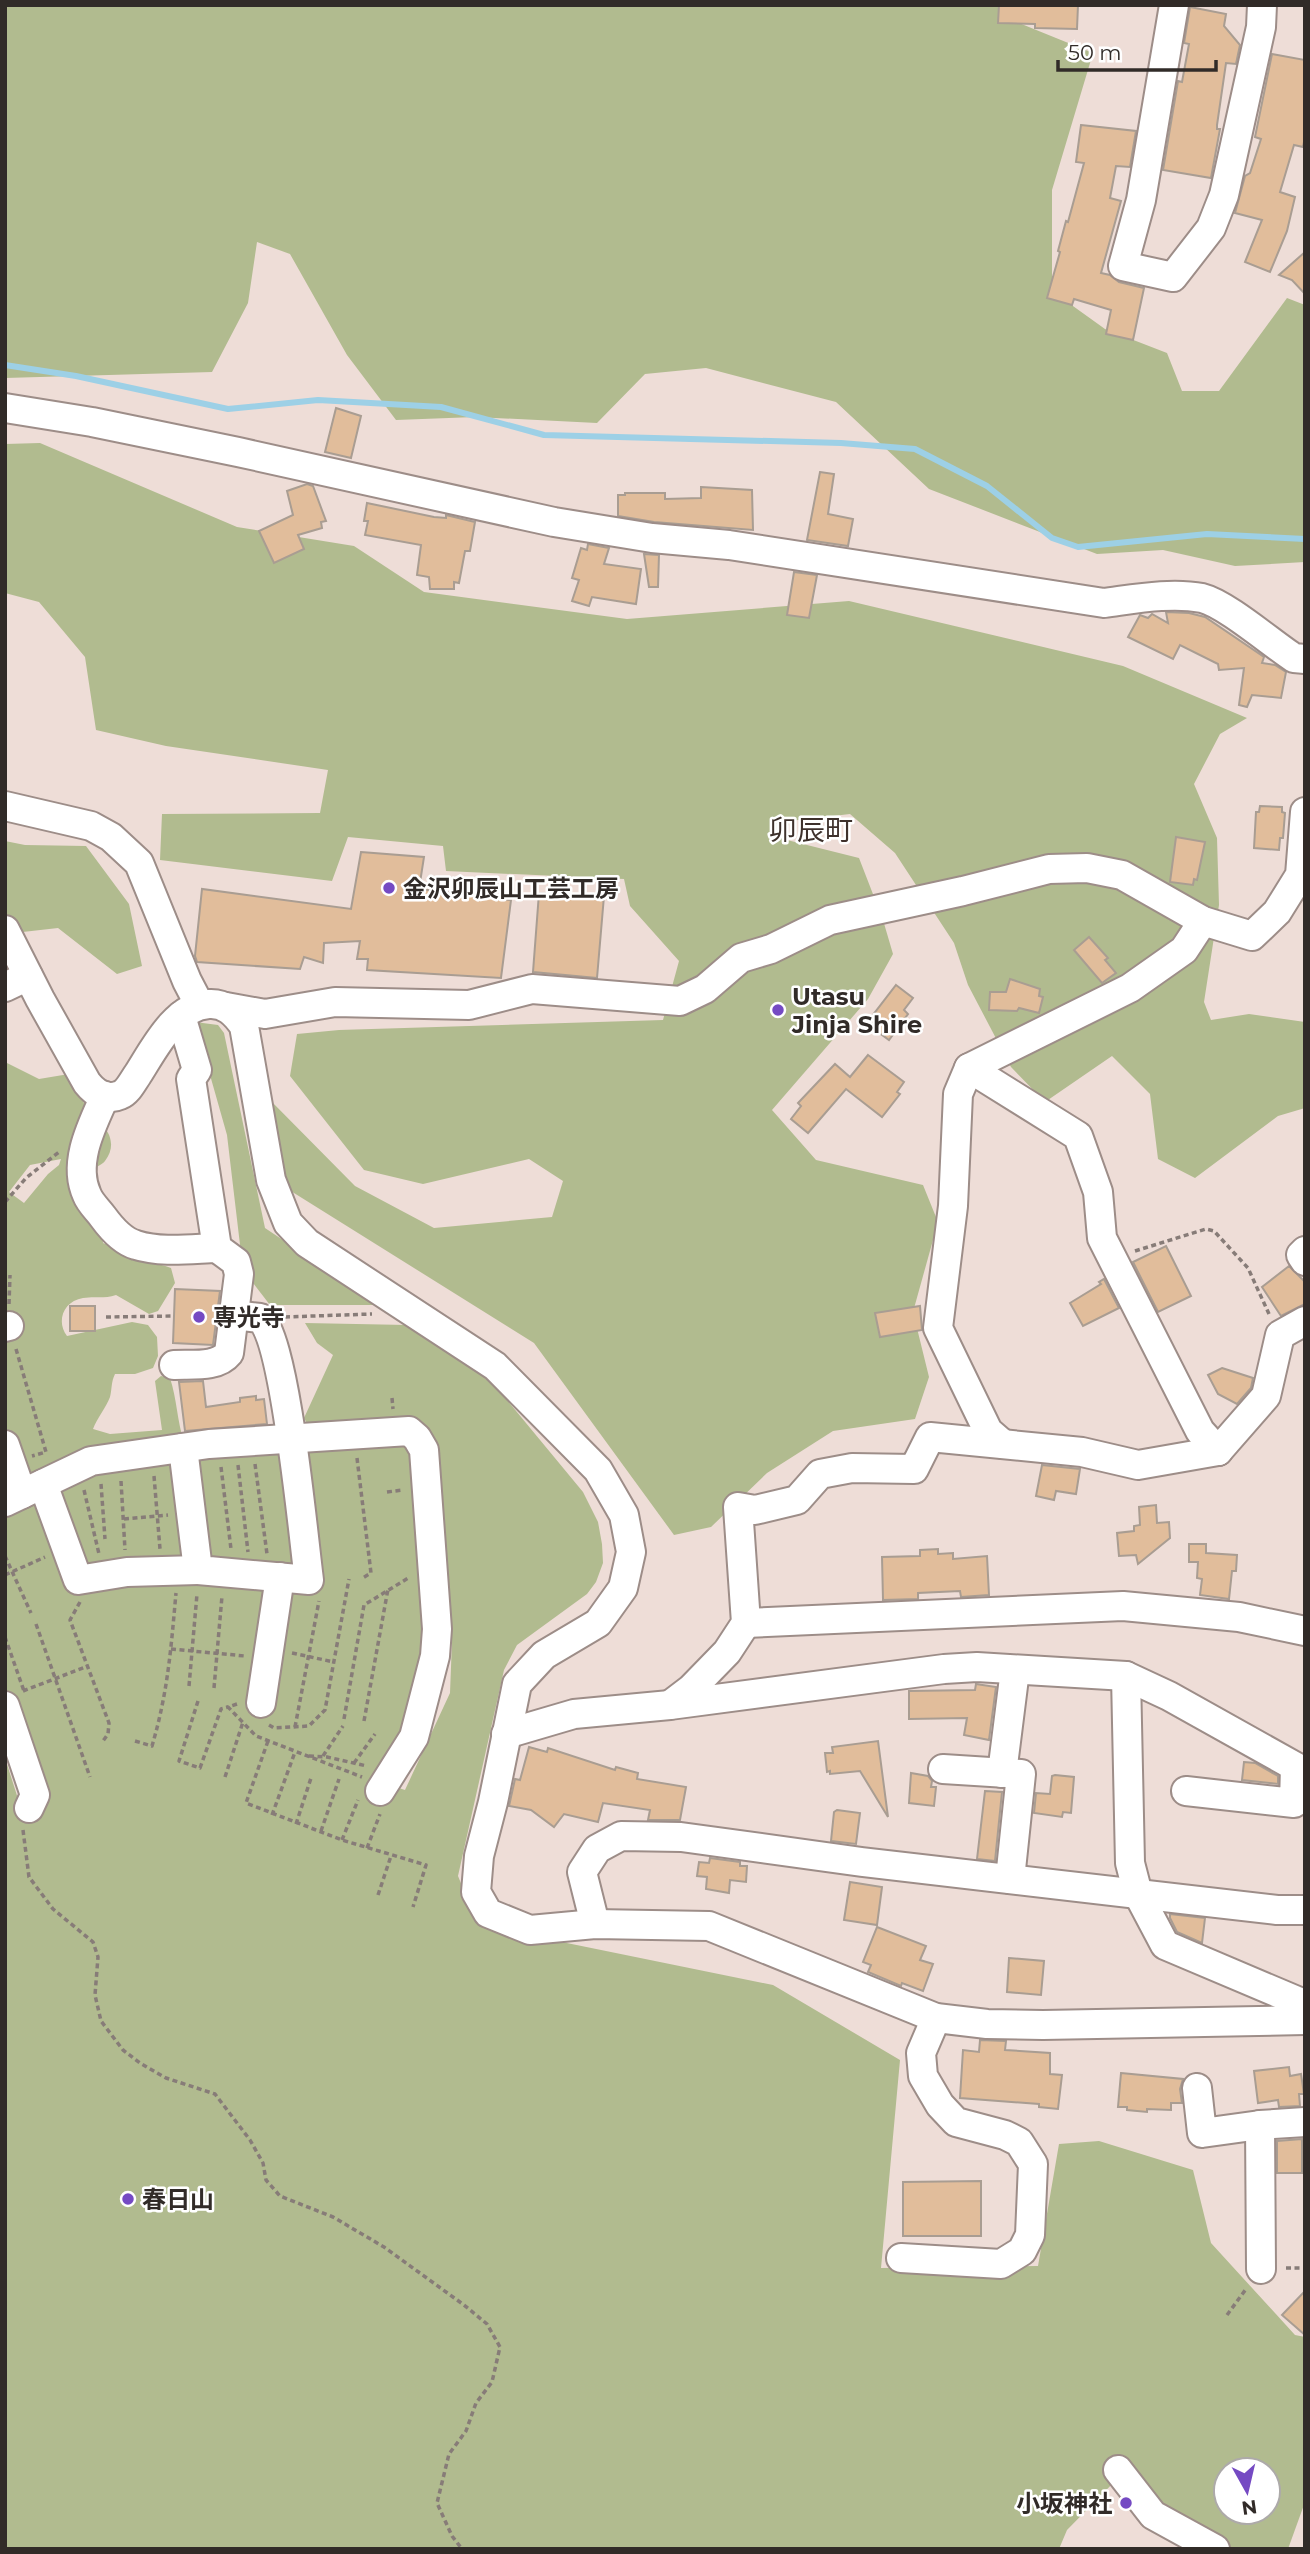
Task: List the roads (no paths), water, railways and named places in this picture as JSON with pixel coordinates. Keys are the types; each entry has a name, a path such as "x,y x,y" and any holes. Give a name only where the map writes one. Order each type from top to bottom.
{"street":[{"path":"1174,5 1141,200 1122,266 1173,277 1211,228 1224,195 1261,27 1262,5"},
{"path":"5,408 92,422 554,522 627,534 729,545 1104,603 1159,597 1203,598 1237,617 1294,657 1305,659"},
{"path":"5,806 91,826 111,837 139,863 187,981 202,1009 197,1070 191,1079 217,1248"},
{"path":"5,930 17,981 87,1083 96,1094 121,1095 159,1041 202,1009 265,1014 335,1002 469,1005 532,989 680,1001 705,989 741,958 771,949 830,920 964,891 1049,869 1087,868 1122,875 1203,921 1252,936 1277,912 1300,875 1305,812"},
{"path":"1003,1444 988,1431 938,1328 953,1206 958,1094 968,1068 1130,988 1184,950 1203,921"},
{"path":"202,1009 236,1014 244,1026 271,1180 288,1223 307,1242 495,1366 598,1470 624,1515 631,1552 623,1588 598,1623 544,1656 517,1684 480,1856 476,1892 488,1913 530,1930 595,1924 709,1926 936,2018 988,2024 1042,2025 1302,2020 1297,2001 1165,1945 1138,1894 1130,1863 1126,1676"},
{"path":"968,1068 1077,1136 1098,1192 1102,1238 1200,1431 1218,1451"},
{"path":"104,1096 88,1136 82,1161 83,1182 87,1196 112,1229 132,1244 163,1250 217,1248 236,1262 239,1274 229,1353 215,1363 174,1365"},
{"path":"1305,1251 1301,1255 1305,1261"},
{"path":"8,1454 23,1493 66,1548 103,1576 198,1580 274,1567 309,1580 292,1439 271,1335 260,1318 234,1315"},
{"path":"670,1704 691,1689 727,1652 746,1623 738,1507 755,1510 797,1500 820,1474 852,1468 914,1468 930,1437 1082,1452 1138,1465 1218,1451 1266,1396 1280,1335 1305,1321"},
{"path":"23,1493 91,1461 235,1443 409,1431 424,1450 437,1629 435,1656 414,1737 379,1788"},
{"path":"183,1448 198,1580"},
{"path":"252,1713 268,1653 274,1567"},
{"path":"746,1623 1123,1606 1239,1617 1305,1631"},
{"path":"506,1734 573,1714 977,1667 1126,1676 1169,1696 1300,1769 1294,1803 1186,1791"},
{"path":"1002,1773 1015,1670"},
{"path":"10,1700 36,1795 29,1808"},
{"path":"943,1769 1021,1774 1010,1879"},
{"path":"595,1924 582,1872 597,1849 621,1836 681,1837 1138,1894 1277,1910 1305,1910"},
{"path":"901,2258 1001,2264 1023,2251 1030,2235 1032,2164 1018,2142 1005,2135 956,2122 940,2105 923,2076 921,2053 936,2018"},
{"path":"1197,2088 1202,2133 1305,2122"},
{"path":"1260,2125 1261,2269"},
{"path":"1118,2470 1153,2515 1214,2549"}],"waterway":[{"path":"5,365 76,376 228,409 318,400 441,407 544,435 841,443 915,449 987,486 1052,538 1078,547 1207,534 1305,539"}],"place":[{"name":"金沢卯辰山工芸工房","path":"389,888"},
{"name":"Utasu Jinja Shire","path":"778,1010"},
{"name":"専光寺","path":"199,1317"},
{"name":"春日山","path":"128,2199"},
{"name":"小坂神社","path":"1126,2503"}],"district":[{"name":"卯辰町","path":"811,830"}]}
